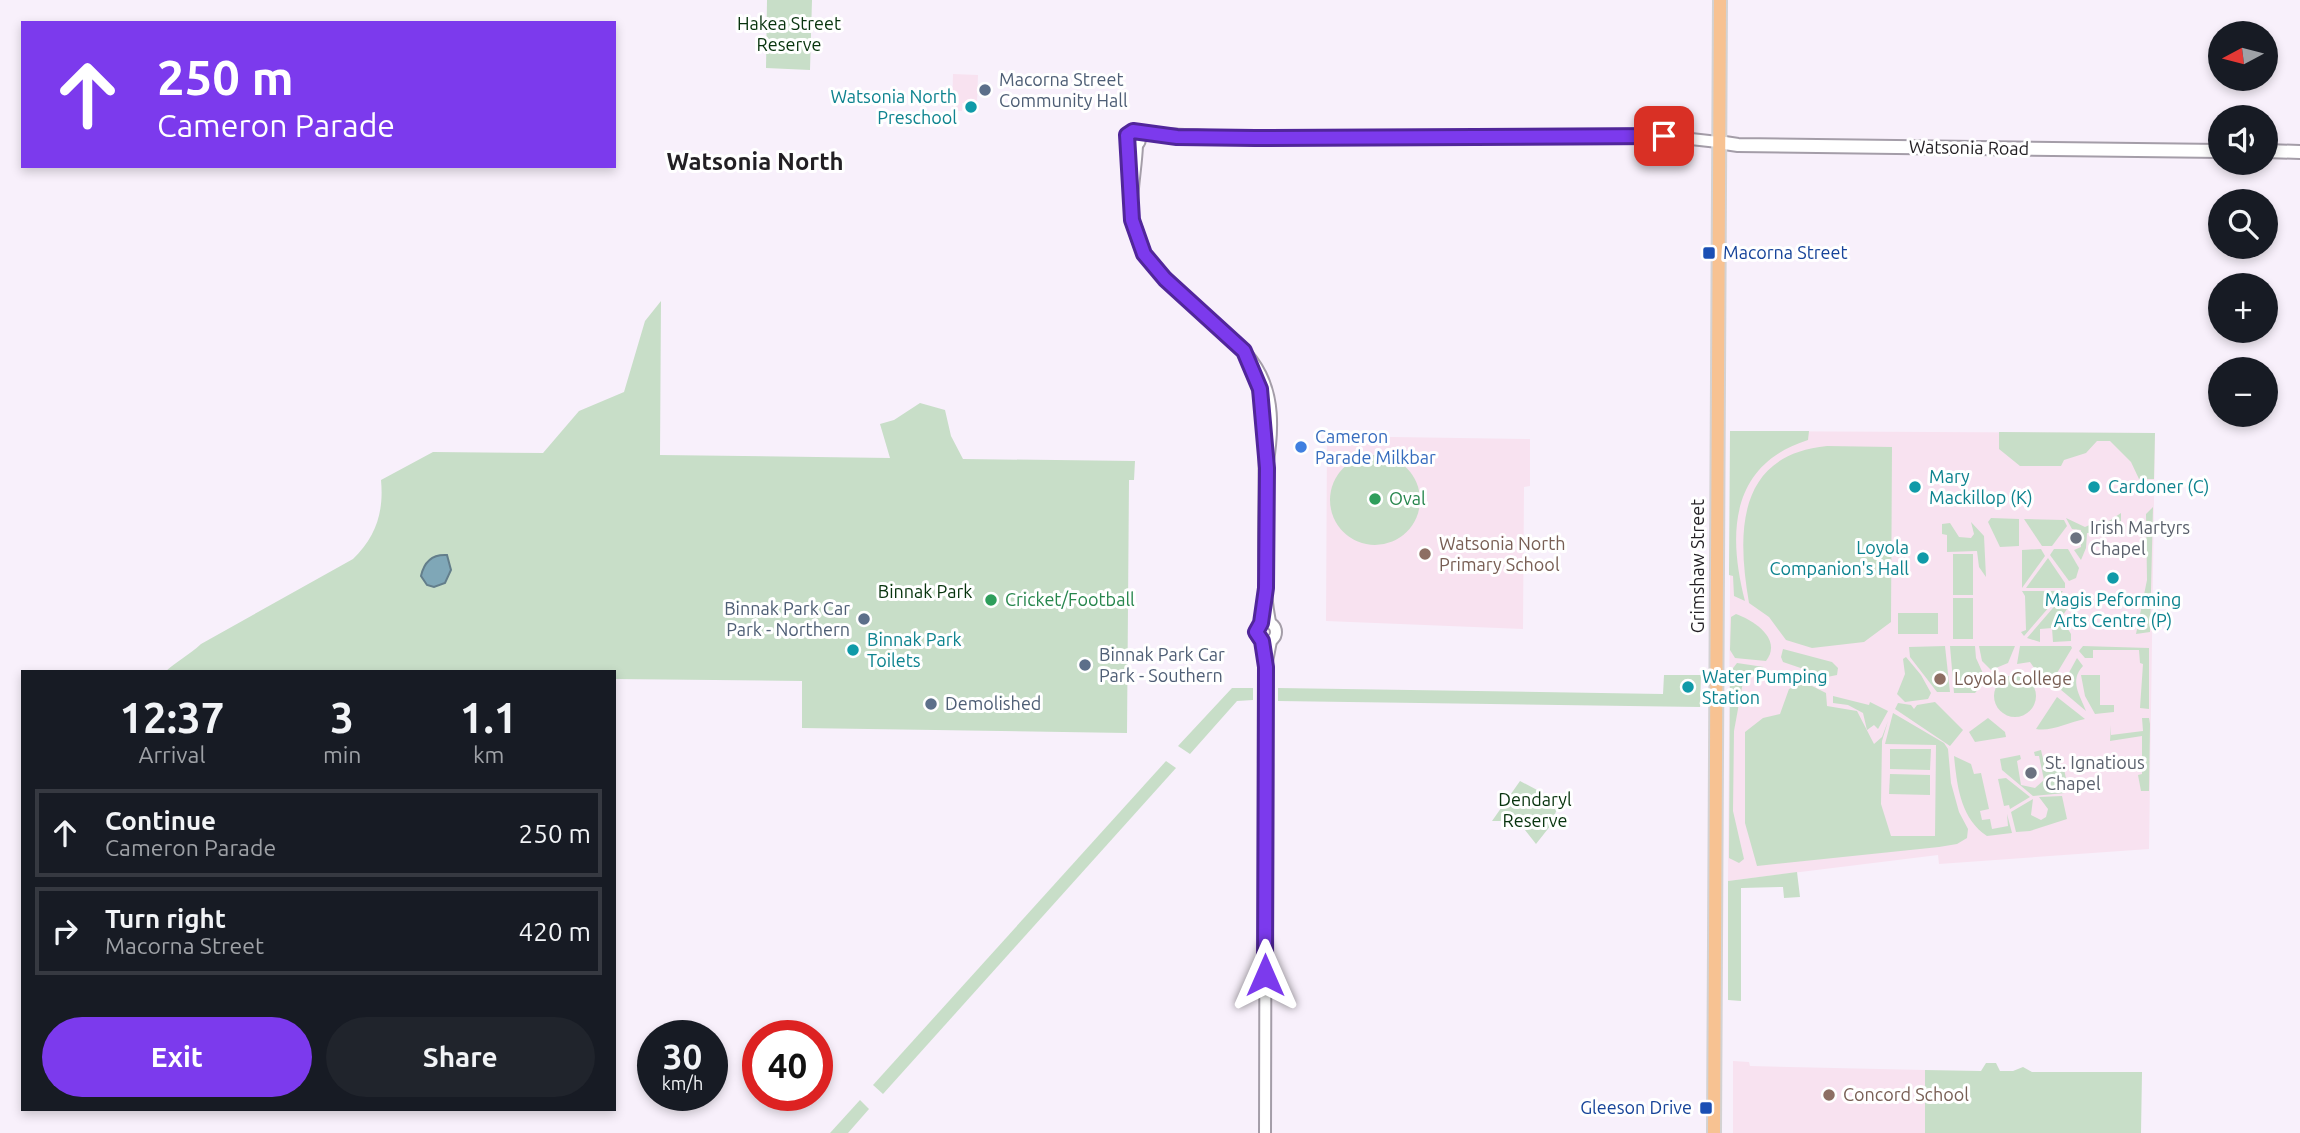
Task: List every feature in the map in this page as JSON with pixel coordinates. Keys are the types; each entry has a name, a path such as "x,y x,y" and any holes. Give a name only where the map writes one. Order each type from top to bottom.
{"main road":[{"name":"Grimshaw Street","path":"1714,1133 1720,0"},
{"name":"Watsonia Road","path":"1718,142 1738,145 2208,151"},
{"path":"2278,151 2300,152"}],"street":[{"path":"1266,641 1256,632 1266,623 1267,468 1272,425 1270,397 1262,373 1244,351 1149,262 1134,228 1132,190 1135,142 1177,137 1664,136 1718,142"},
{"path":"1265,1133 1266,641 1277,630 1266,623"}],"shaded area":[{"path":"953,74 978,75 977,103 962,103 962,111 952,111"},
{"name":"Loyola College","path":"1731,431 2155,433 2149,849 1939,864 1938,855 1728,881"},
{"name":"Watsonia North Primary School","path":"1327,436 1530,439 1530,486 1524,487 1523,629 1326,621"},
{"name":"Concord School","path":"1733,1061 1749,1062 1750,1066 1925,1070 1925,1133 1733,1133"}],"green space":[{"name":"Hakea Street Reserve","path":"767,0 812,0 810,70 766,68"},
{"name":"Binnak Park","path":"661,301 660,455 890,458 880,424 894,420 920,403 945,410 951,436 963,459 1135,461 1134,480 1129,480 1127,733 802,728 802,681 616,679 616,670 168,670 201,644 353,559 368,542 377,523 381,503 381,480 433,452 543,453 579,411 624,392 645,321"},
{"path":"1730,431 1809,431 1808,440 1782,451 1763,466 1749,483 1741,504 1736,550 1745,601 1734,596 1733,576 1729,575"},
{"path":"1999,432 2155,433 2154,479 2139,479 2131,462 2110,441 2097,441 2086,453 2064,460 2061,466 2020,466 1999,449"},
{"path":"1827,446 1892,447 1891,622 1864,642 1812,648 1786,640 1769,617 1749,603 1743,550 1744,525 1749,502 1759,481 1775,464 1797,452"},
{"name":"Oval","path":"1375,455 1392,458 1407,468 1417,483 1420,500 1417,517 1407,532 1392,542 1375,545 1358,542 1343,532 1333,517 1330,500 1333,483 1343,468 1358,458"},
{"path":"2153,507 2150,632 2136,634 2147,580 2146,514"},
{"path":"2121,513 2121,533 2087,533 2086,548 2081,560 2074,550 2081,547 2081,530 2072,529 2066,518 2085,527 2103,519 2106,523"},
{"path":"1991,518 2019,519 2019,546 2000,547 1988,522"},
{"path":"2024,519 2064,520 2067,526 2052,546 2042,546"},
{"path":"1971,522 1984,536 1986,577 1979,567 1977,551 1947,552 1947,535 1942,534 1942,524 1950,523 1959,537 1971,538 1974,534"},
{"path":"2041,549 2045,556 2022,588 2022,550"},
{"path":"2054,549 2068,549 2079,568 2076,578 2069,581 2050,555"},
{"path":"1953,554 1973,554 1973,595 1953,595"},
{"path":"2048,558 2065,583 2065,588 2026,588"},
{"path":"2022,591 2063,591 2024,636 2021,632 2026,630 2025,596"},
{"path":"2065,594 2069,594 2069,606 2061,618 2071,634 2071,641 2053,642 2052,628 2040,629 2040,642 2027,638"},
{"path":"1953,598 1973,598 1973,639 1953,639"},
{"path":"1898,613 1938,613 1938,634 1898,634"},
{"path":"1736,614 1757,626 1768,638 1771,645 1766,661 1735,658 1730,650 1731,617"},
{"path":"1945,646 1950,692 1937,692 1910,657 1909,647"},
{"path":"1950,646 1975,646 1976,658 1986,680 1975,693 1954,693"},
{"path":"1979,646 2015,646 2008,663 1991,670 1982,661"},
{"path":"2020,646 2072,648 2057,673 2047,678 2037,672 2030,662 2017,664"},
{"path":"2083,646 2149,648 2149,709 2140,708 2143,664 2140,663 2139,650 2093,650 2093,658 2085,658 2079,651"},
{"path":"1783,649 1832,662 1838,668 1837,675 1827,677 1783,662"},
{"path":"1906,657 1931,693 1928,699 1905,702 1897,694 1905,674 1903,659"},
{"path":"2077,658 2083,666 2076,683 2086,711 2060,689"},
{"path":"1737,663 1764,667 1745,679 1734,731 1733,811 1744,859 1739,863 1729,858 1730,672"},
{"path":"1664,675 1701,675 1700,707 1278,701 1278,688 1663,694"},
{"path":"2015,675 2030,681 2036,696 2030,711 2015,717 2000,711 1994,696 2000,681"},
{"path":"2081,675 2100,675 2100,705 2114,705 2114,712 2095,714 2085,696"},
{"path":"1804,682 1826,693 1827,706 1857,711 1874,744 1882,737 1888,721 1882,741 1881,804 1891,836 1935,836 1936,745 1885,744 1893,713 1944,743 1948,749 1951,783 1959,812 1968,829 1967,838 1957,844 1939,847 1757,866 1745,823 1745,732 1763,718 1780,714 1789,689"},
{"path":"1232,688 1253,688 1253,700 1237,701 1190,754 1178,746"},
{"path":"1833,696 1869,705 1870,702 1888,711 1878,729 1874,725 1867,730 1863,713 1848,705 1833,703"},
{"path":"2057,697 2085,719 2054,728 2036,729"},
{"path":"1935,702 1963,730 1950,746 1895,709 1898,703 1911,705 1914,709 1917,705"},
{"path":"1988,718 2005,732 2006,737 1975,742 1969,732"},
{"path":"2142,718 2149,718 2150,724 2149,791 2141,791 2138,775 2142,774 2142,736 2110,741 2111,725 2111,735 2143,731"},
{"path":"1890,749 1931,749 1930,770 1890,769"},
{"path":"2041,750 2046,772 2064,769 2068,788 2064,789 2065,793 2033,796 2002,770 2000,759 2020,755 2021,759 2017,761 2021,785 2035,788 2044,780 2039,756 2035,756 2034,752"},
{"path":"1954,756 1971,764 1974,774 1981,773 1989,809 1980,811 1982,820 1990,819 1992,829 2008,826 2007,814 2012,833 1987,836 1971,820 1959,789"},
{"path":"1166,761 1176,768 883,1094 873,1085"},
{"path":"1890,774 1930,775 1930,795 1889,794"},
{"path":"2006,778 2030,797 2010,809 2009,805 2004,806 1998,779"},
{"name":"Dendaryl Reserve","path":"1520,781 1556,800 1558,806 1551,825 1536,844 1518,821 1492,821"},
{"path":"2062,796 2067,819 2030,831 2016,832 2011,812 2033,799 2031,815 2041,820 2046,817 2048,809 2039,797"},
{"path":"1797,872 1800,897 1784,898 1783,887 1741,888 1741,1001 1728,1000 1728,881"},
{"path":"1986,1063 1996,1063 2000,1071 2013,1071 2023,1067 2032,1072 2142,1072 2141,1133 1925,1133 1925,1070 1981,1071"},
{"path":"860,1100 869,1109 848,1133 830,1133"}],"water":[{"path":"447,555 451,570 445,583 434,587 427,585 421,576 424,567 433,558"}],"place":[{"name":"Macorna Street Community Hall","path":"985,90"},
{"name":"Watsonia North Preschool","path":"971,107"},
{"name":"Macorna Street","path":"1709,253"},
{"name":"Cameron Parade Milkbar","path":"1301,447"},
{"name":"Mary Mackillop (K)","path":"1915,487"},
{"name":"Cardoner (C)","path":"2094,487"},
{"name":"Oval","path":"1375,499"},
{"name":"Irish Martyrs Chapel","path":"2076,538"},
{"name":"Watsonia North Primary School","path":"1425,554"},
{"name":"Loyola Companion's Hall","path":"1923,558"},
{"name":"Magis Peforming Arts Centre (P)","path":"2113,578"},
{"name":"Cricket/Football","path":"991,600"},
{"name":"Binnak Park Car Park - Northern","path":"864,619"},
{"name":"Binnak Park Toilets","path":"853,650"},
{"name":"Binnak Park Car Park - Southern","path":"1085,665"},
{"name":"Loyola College","path":"1940,679"},
{"name":"Water Pumping Station","path":"1688,687"},
{"name":"Demolished","path":"931,704"},
{"name":"St. Ignatious Chapel","path":"2031,773"},
{"name":"Concord School","path":"1829,1095"},
{"name":"Gleeson Drive","path":"1706,1108"}],"district":[{"name":"Watsonia North","path":"755,162"}],"route":[{"path":"1265,975 1266,667 1262,641 1256,632 1266,600 1267,468 1262,399 1244,351 1165,279 1144,254 1132,220 1127,135 1133,131 1177,137 1255,138 1664,136"}]}
